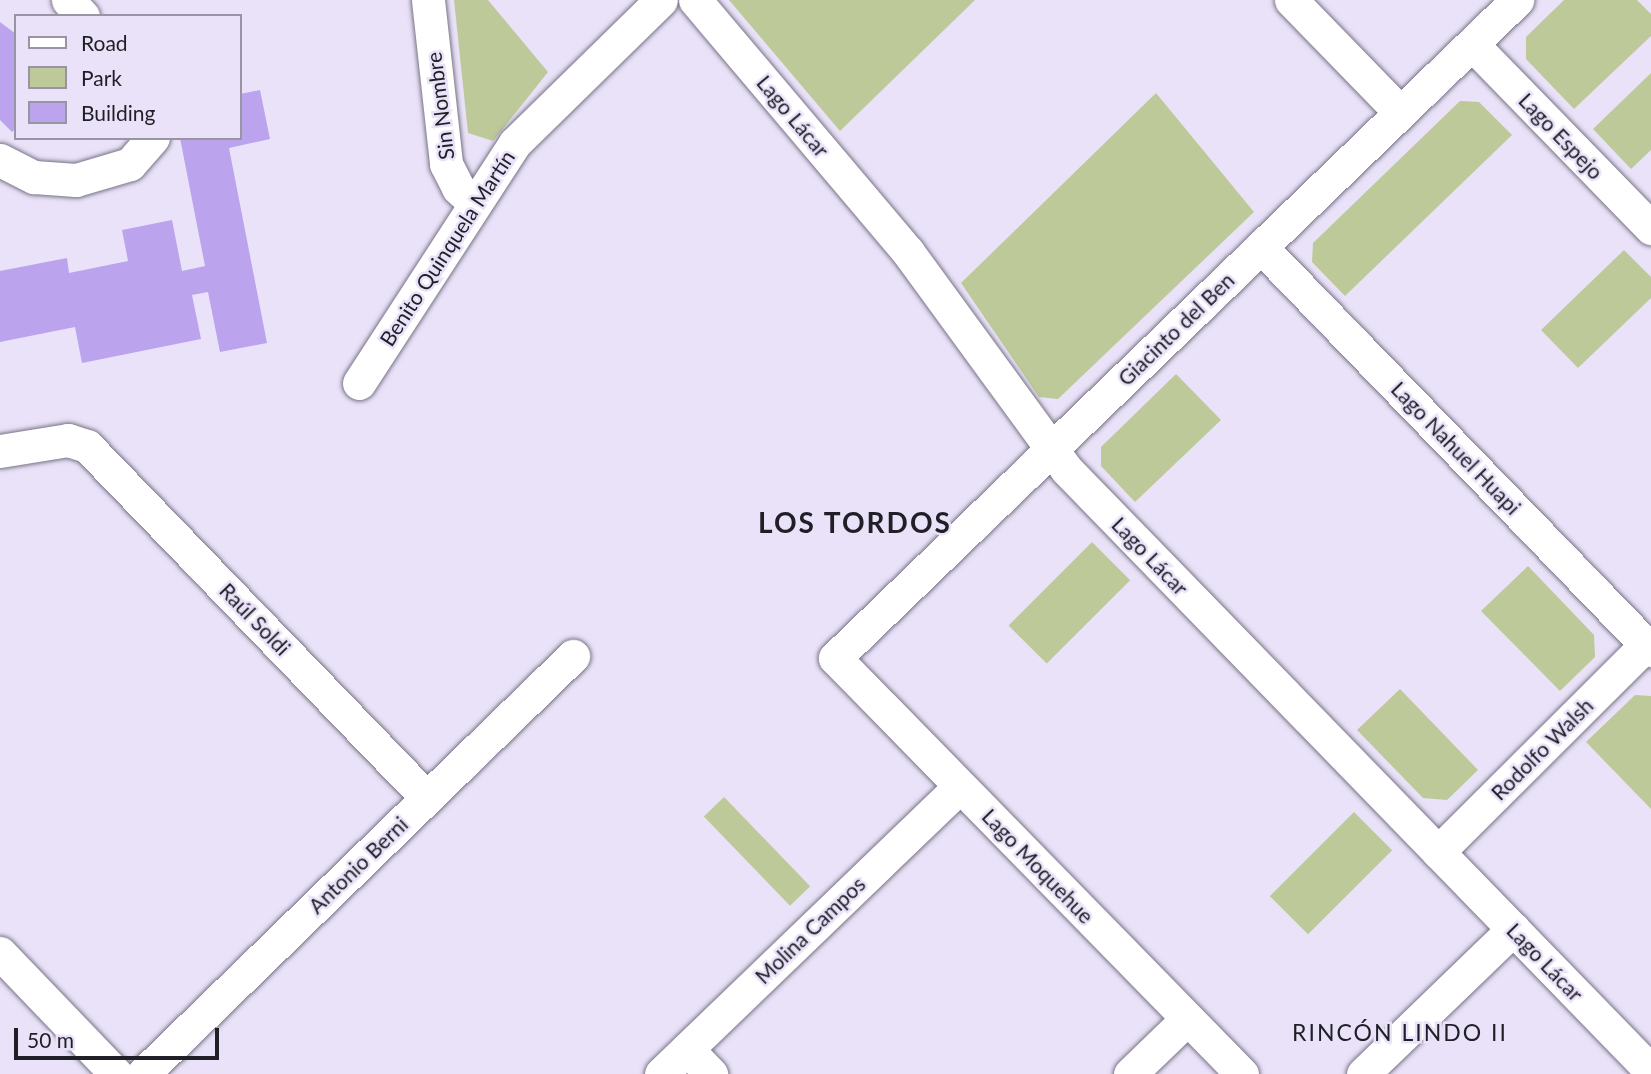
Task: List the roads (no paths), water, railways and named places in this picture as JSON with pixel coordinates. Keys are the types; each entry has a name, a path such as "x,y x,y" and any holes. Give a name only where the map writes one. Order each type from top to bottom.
{"street":[{"path":"68,0 81,14"},
{"name":"Sin Nombre","path":"428,0 446,164 453,181 474,203"},
{"name":"Benito Quinquela Martín","path":"359,383 474,203 529,128 661,0"},
{"name":"Lago Lácar","path":"695,0 908,252 1050,450 1651,1071"},
{"path":"1291,0 1401,112"},
{"name":"Giacinto del Ben","path":"835,657 1517,0"},
{"name":"Lago Espejo","path":"1472,44 1651,229"},
{"path":"0,160 34,177 76,180 130,164 151,140"},
{"name":"Lago Nahuel Huapi","path":"1261,247 1649,648"},
{"name":"Raúl Soldi","path":"0,451 60,440 81,442 428,798"},
{"name":"Rodolfo Walsh","path":"1438,852 1649,648"},
{"name":"Antonio Berni","path":"143,1074 573,656"},
{"name":"Lago Moquehue","path":"835,657 1242,1074"},
{"name":"Molina Campos","path":"661,1074 960,786"},
{"path":"1363,1074 1513,929"},
{"path":"0,953 116,1074"},
{"path":"1130,1074 1187,1018"},
{"path":"687,1049 711,1074"}],"district":[{"name":"LOS TORDOS","path":"855,522"},
{"name":"RINCÓN LINDO II","path":"1400,1032"}]}
